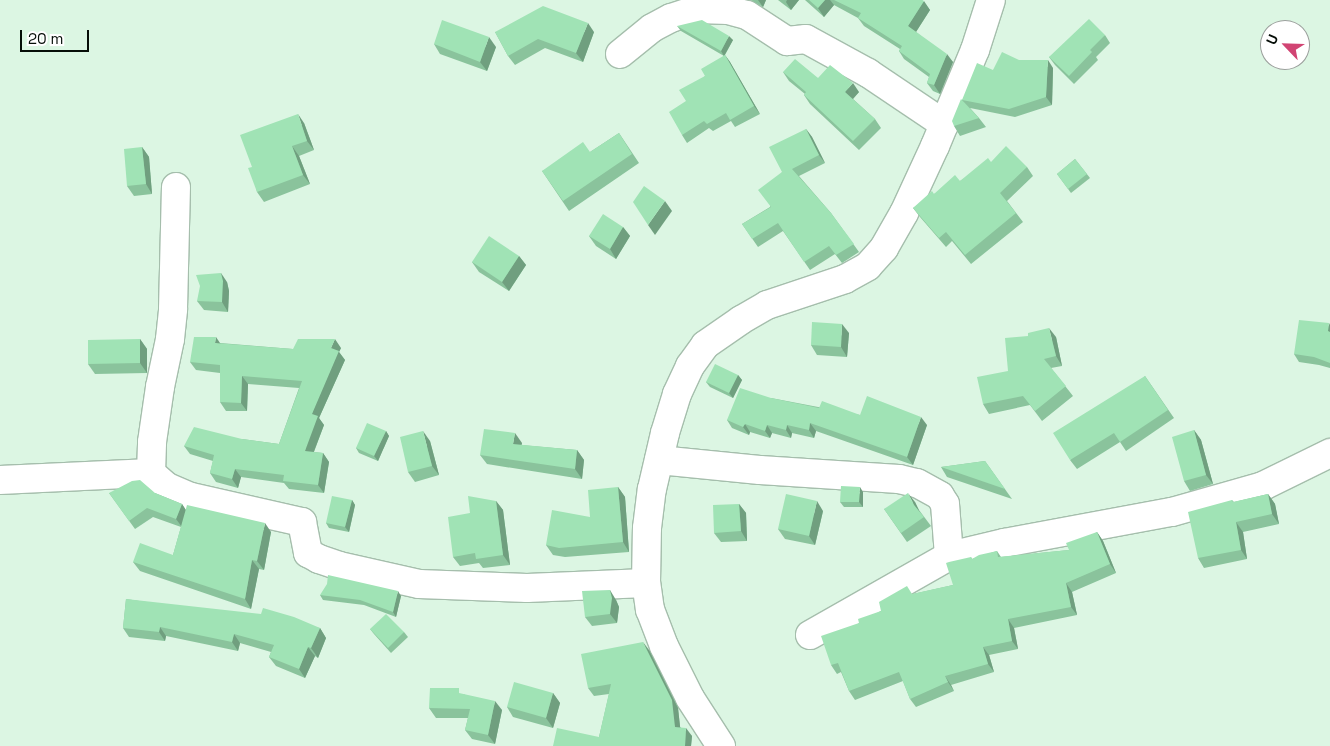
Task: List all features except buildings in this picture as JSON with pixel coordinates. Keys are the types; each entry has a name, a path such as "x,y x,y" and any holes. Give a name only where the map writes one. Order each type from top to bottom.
{"street":[{"path":"721,746 690,698 664,646 650,610 646,583 646,528 659,460 677,394 690,366 705,345 767,305 845,279 868,266 884,248 904,213 944,124 975,50 991,0"},
{"path":"620,54 652,28 671,18 698,10 728,10 746,15 787,40 806,39 868,73 944,124"},
{"path":"176,187 173,309 170,339 160,387 152,442 152,472 167,487 191,497 302,522 308,553 319,559 339,566 419,584 527,588 646,583"},
{"path":"810,635 949,556 1004,543 1172,512 1263,486 1330,453"},
{"path":"659,460 760,470 899,479 917,483 940,496 945,504 949,556"},
{"path":"0,480 152,472"}]}
